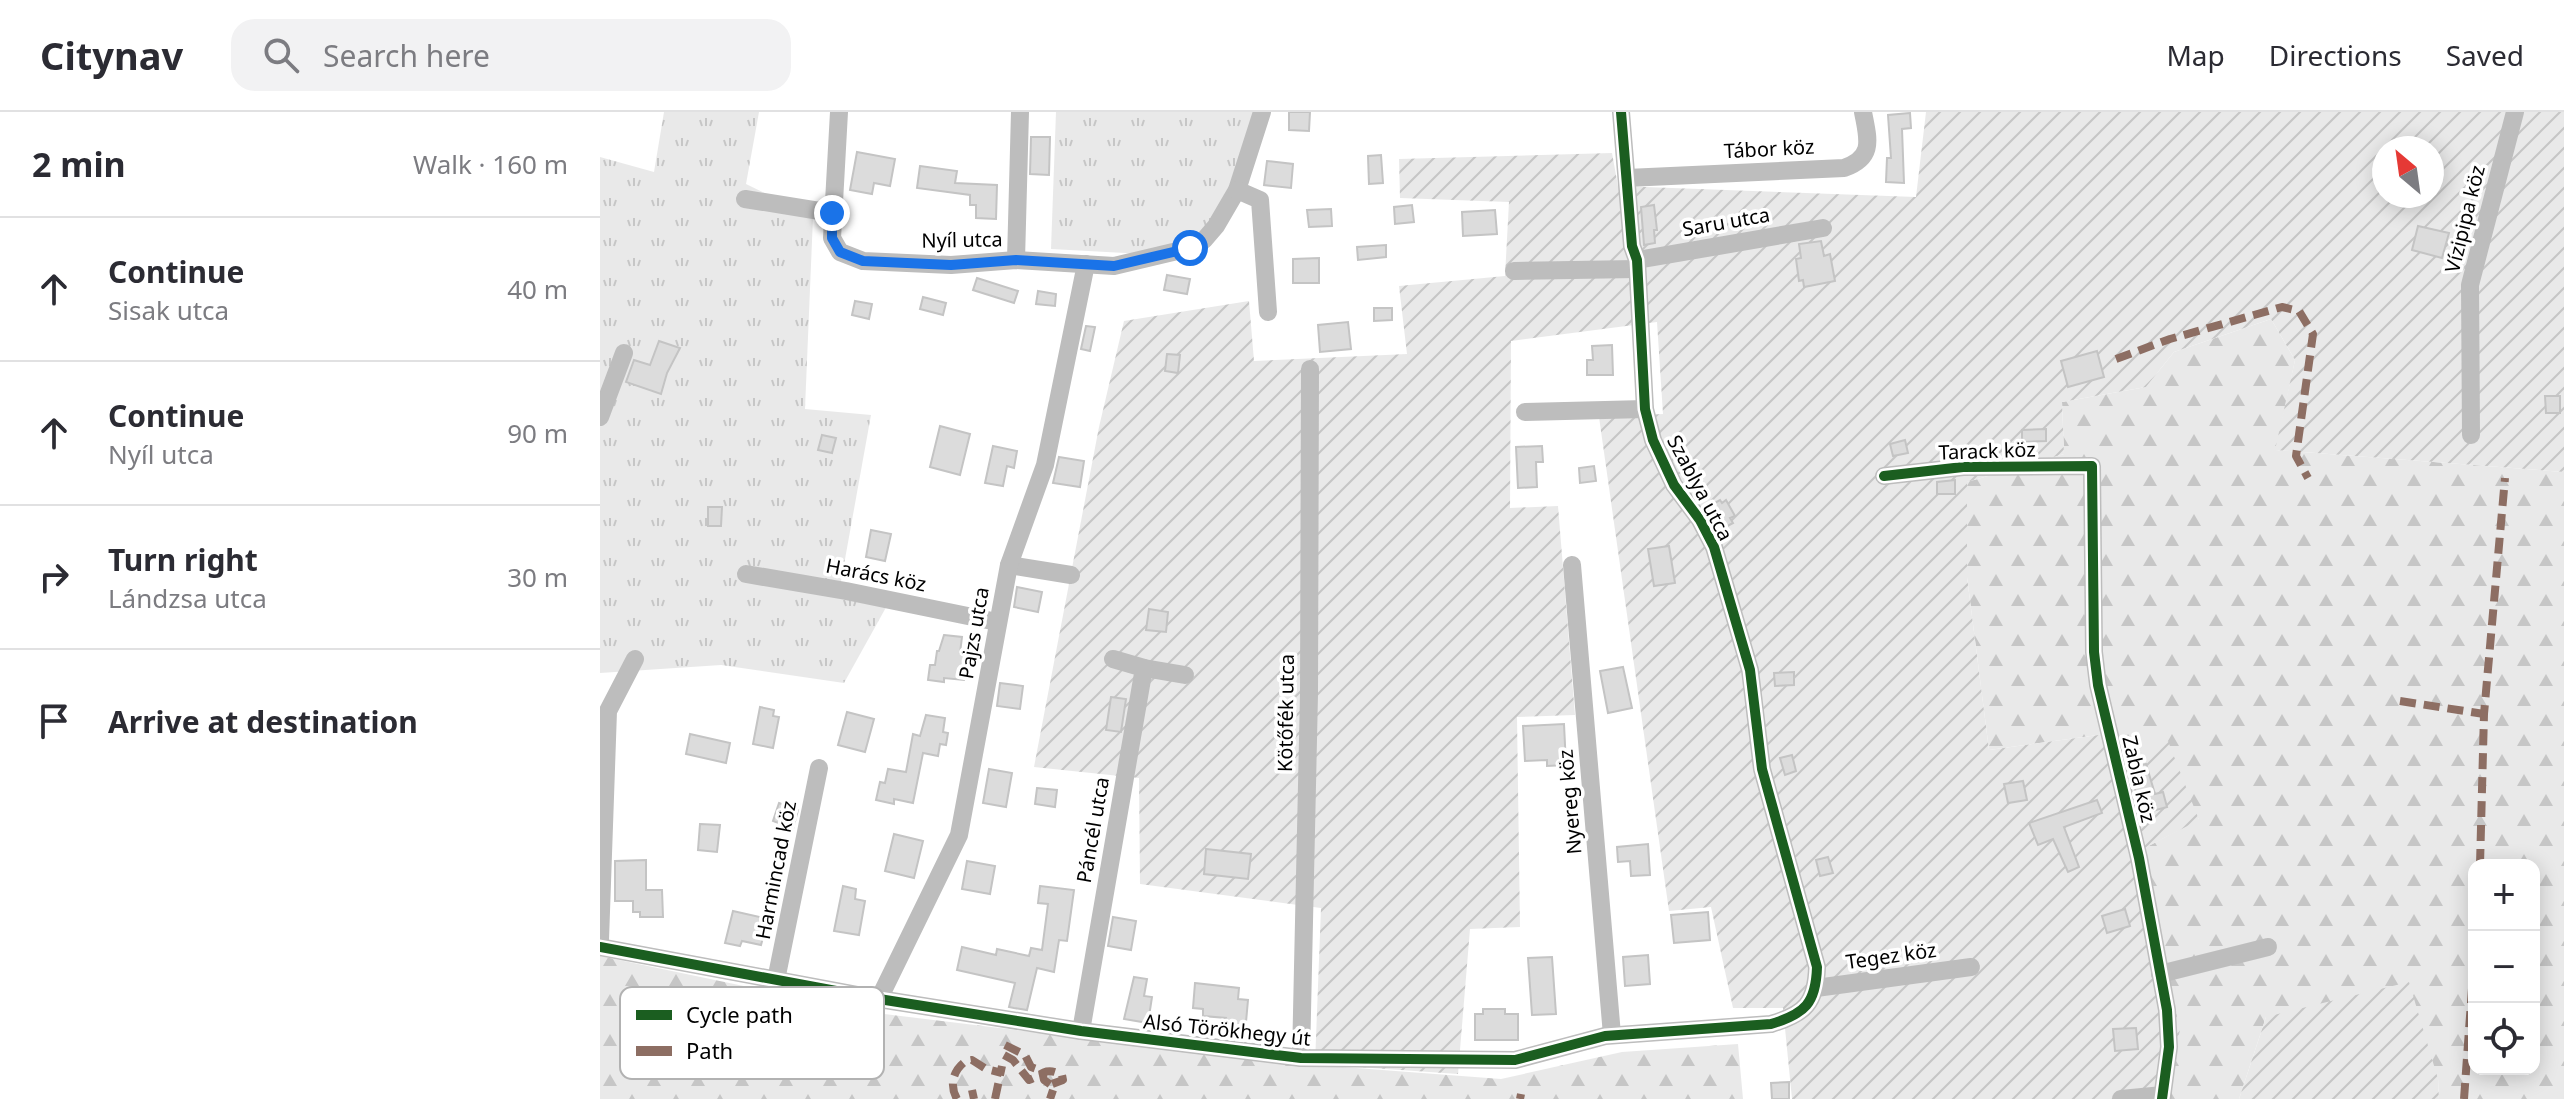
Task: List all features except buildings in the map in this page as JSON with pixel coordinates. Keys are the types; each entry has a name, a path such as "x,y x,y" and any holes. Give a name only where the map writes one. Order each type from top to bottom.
{"street":[{"path":"745,199 832,213 839,112"},
{"path":"1016,260 1020,112"},
{"name":"Nyíl utca","path":"832,213 832,238 840,252 863,261 951,265 1016,260 1114,266 1190,248 1204,240 1237,190 1262,112"},
{"name":"Szablya utca","path":"1621,112 1632,246 1637,264 1645,409 1653,440 1674,485 1700,520 1714,547 1750,670 1762,769 1817,967 1816,988"},
{"name":"Tábor köz","path":"1627,178 1844,168 1857,163 1866,152 1868,139 1863,112"},
{"name":"Vízipipa köz","path":"2471,435 2470,285 2515,112"},
{"path":"1237,190 1260,200 1268,312"},
{"name":"Saru utca","path":"1514,271 1637,264 1823,228"},
{"name":"Pajzs utca","path":"884,989 959,835 1009,565 1045,465 1086,264"},
{"path":"600,417 624,353"},
{"name":"Kötőfék utca","path":"1301,1058 1309,710 1310,369"},
{"path":"1525,412 1645,409"},
{"name":"Tarack köz","path":"1884,476 1963,467 2092,466"},
{"name":"Zabla köz","path":"2092,466 2092,614 2098,685 2139,858 2167,1010 2169,1047 2163,1097"},
{"path":"1009,565 1071,575"},
{"name":"Nyereg köz","path":"1572,565 1612,1035"},
{"name":"Harács köz","path":"746,574 997,622"},
{"path":"600,940 608,711 635,659"},
{"path":"1113,659 1185,675"},
{"name":"Páncél utca","path":"1081,1031 1144,668"},
{"name":"Harmincad köz","path":"776,980 819,768"},
{"name":"Alsó Törökhegy út","path":"600,947 814,987"},
{"path":"2160,974 2268,947"},
{"name":"Tegez köz","path":"1816,988 1971,967"},
{"name":"Alsó Törökhegy út","path":"884,1000 1081,1031 1301,1058 1515,1060 1612,1035 1771,1024 1792,1018 1807,1007 1816,988"},
{"path":"2121,1099 2163,1097"}],"green space":[{"path":"664,112 759,112 746,184 813,217 805,409 871,415 838,598 889,602 844,683 721,665 600,673 600,157 654,172"},
{"path":"1056,112 1254,112 1230,184 1212,221 1192,241 1162,255 1051,249"},
{"path":"1926,112 2564,112 2564,472 2275,450 2295,360 2271,319 2174,352 2146,387 2062,402 2064,454 1967,482 1967,577 1989,750 2113,733 2119,762 2168,741 2199,820 2141,850 2180,1030 2165,1099 1792,1099 1783,1008 1733,1008 1711,907 1669,911 1599,417 1663,414 1657,322 1511,341 1510,508 1558,506 1575,715 1517,717 1520,927 1470,929 1458,1074 1315,1064 1321,908 1140,884 1139,778 1034,767 1099,427 1124,321 1249,301 1254,361 1407,354 1399,286 1505,276 1509,202 1400,198 1399,159 1612,153 1618,186 1916,197"},
{"path":"2271,319 2295,360 2276,450 2564,472 2564,1099 2439,1099 2438,1079 2266,1017 2239,1099 2165,1099 2141,850 2199,819 2118,762 2113,733 1989,750 1967,577 1967,482 2064,454 2062,402 2146,387 2174,352"},
{"path":"600,956 748,987 620,987 620,1079 884,1079 884,1014 1277,1062 1501,1079 1622,1052 1738,1044 1743,1099 600,1099"},
{"path":"2409,982 2438,1079 2439,1099 2239,1099 2266,1017"}],"marked path":[{"path":"2116,359 2170,339 2282,307 2299,311 2313,334 2296,456 2308,478"},
{"path":"2480,859 2484,714 2505,478"},
{"path":"2400,701 2484,714"},
{"path":"2464,1099 2471,1003"},
{"path":"1005,1045 1025,1055 1031,1067 1042,1071 1044,1080 1054,1087 1050,1099"},
{"path":"1004,1055 1013,1060 1029,1080 1048,1071 1062,1075 1063,1080 1052,1084"},
{"path":"957,1099 953,1088 954,1078 966,1061 972,1060 986,1069 1002,1073"},
{"path":"995,1099 1002,1066"},
{"path":"972,1090 974,1099"},
{"path":"1520,1099 1521,1094"}],"cycle path":[{"path":"884,1000 1081,1031 1301,1058 1515,1060 1605,1036 1771,1024 1792,1016 1806,1005 1814,990 1817,967 1762,769 1750,670 1714,547 1700,520 1674,485 1653,440 1645,409 1637,260 1632,246 1621,112"},
{"path":"1884,476 1963,467 2092,466 2094,652 2098,685 2139,858 2167,1010 2169,1047 2162,1099"},
{"path":"600,947 815,987"}],"route":[{"path":"832,213 832,238 840,252 863,261 951,265 1016,260 1114,266 1190,248"}]}
